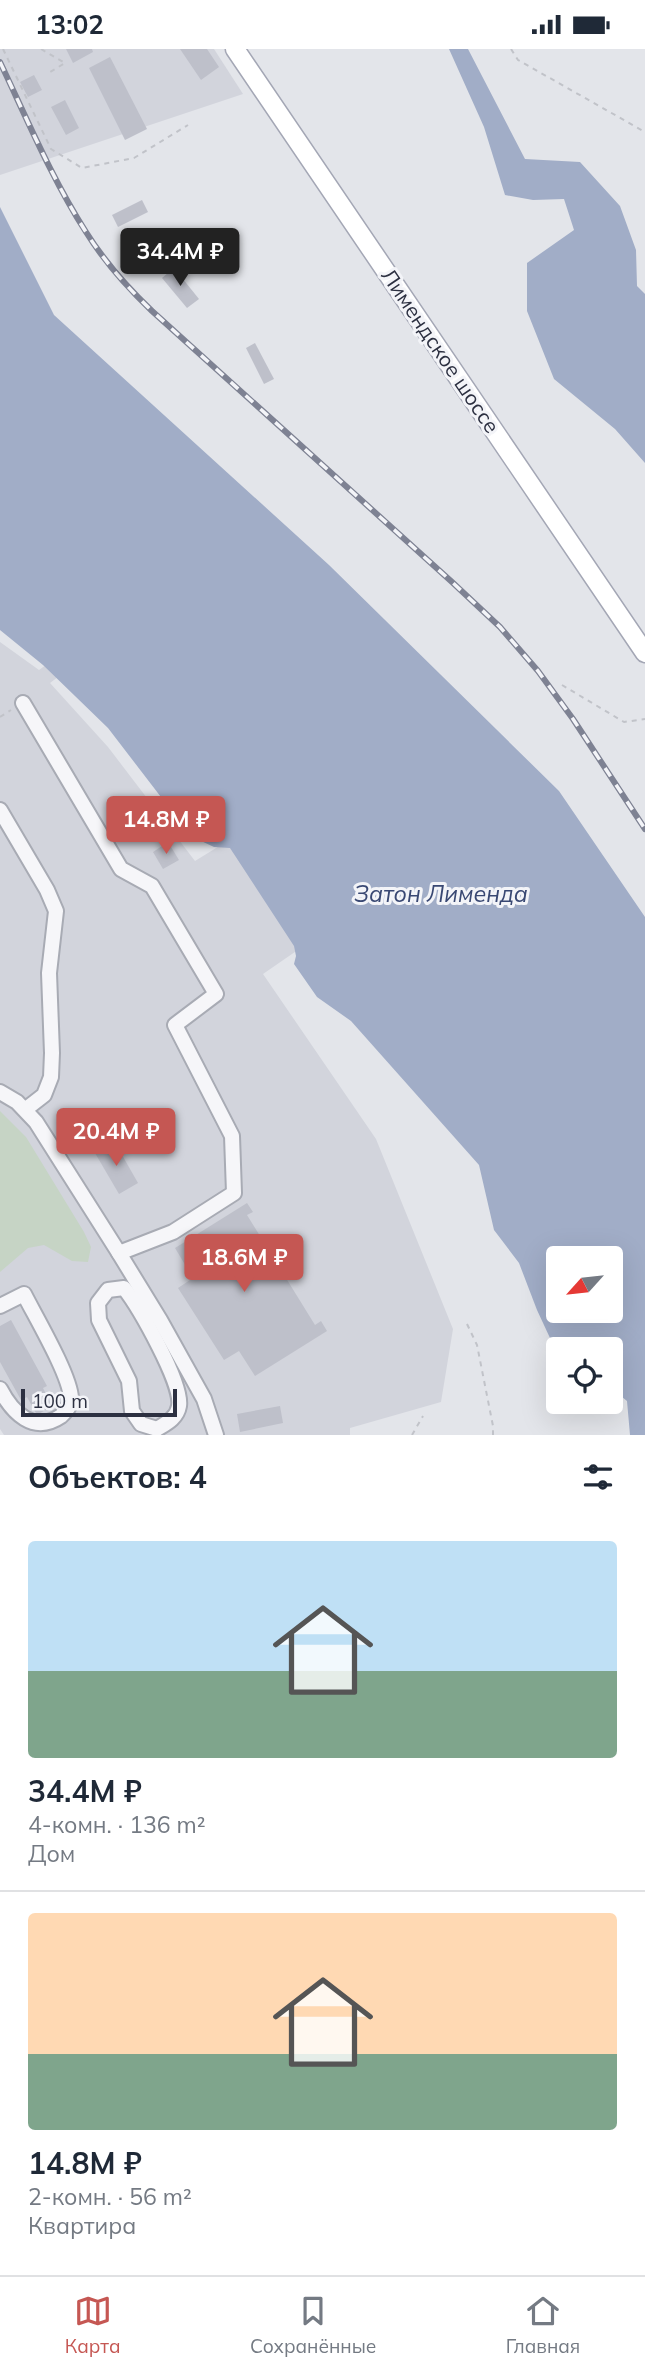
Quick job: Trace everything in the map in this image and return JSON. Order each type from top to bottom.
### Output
[{"type":"main road","name":"Лимендское шоссе","points":[[235,49],[645,653]]},
{"type":"lane","points":[[23,703],[121,869],[152,886],[216,993],[175,1025],[232,1136],[234,1193],[173,1232],[119,1253]]},
{"type":"lane","points":[[0,810],[47,890],[56,911],[48,973],[51,1077],[44,1095],[26,1109]]},
{"type":"lane","points":[[0,1092],[26,1109],[36,1122],[119,1253],[204,1399],[216,1435]]},
{"type":"lane","points":[[124,1289],[134,1301],[178,1390],[179,1407],[172,1420],[157,1429],[141,1424],[132,1412],[129,1381],[99,1320],[98,1303],[108,1290],[124,1289]]},
{"type":"lane","points":[[0,1307],[24,1294],[61,1369],[68,1386],[70,1403],[52,1423],[38,1427],[18,1417],[0,1389]]},
{"type":"path","points":[[3,49],[51,149],[82,168],[134,157],[188,125]]},
{"type":"path","points":[[41,49],[65,63],[47,75]]},
{"type":"path","points":[[511,49],[518,60],[645,132]]},
{"type":"path","points":[[562,685],[624,722],[645,719]]},
{"type":"path","points":[[467,1324],[477,1345],[493,1435]]},
{"type":"path","points":[[412,1435],[424,1416]]},
{"type":"shaded area","points":[[0,49],[214,49],[243,94],[0,175]]},
{"type":"shaded area","points":[[0,642],[39,670],[68,649],[79,661],[50,683],[108,747],[195,861],[234,837],[305,945],[263,974],[376,1139],[453,1329],[441,1402],[350,1428],[350,1435],[4,1435],[0,1429]]},
{"type":"green space","points":[[0,1111],[26,1137],[84,1232],[91,1247],[88,1262],[72,1261],[44,1245],[28,1248],[0,1272]]},
{"type":"water","points":[[449,49],[468,49],[525,159],[580,162],[620,206],[636,250],[637,286],[645,294],[645,463],[615,429],[554,379],[527,311],[527,263],[574,230],[564,199],[533,200],[505,195],[484,127]]},
{"type":"water","name":"Затон Лименда","points":[[0,207],[54,315],[329,565],[559,791],[645,917],[645,1435],[630,1435],[627,1401],[623,1398],[623,1337],[550,1337],[519,1263],[494,1230],[479,1165],[351,1021],[317,997],[294,964],[294,946],[230,848],[214,847],[199,840],[164,801],[108,728],[43,665],[0,630]]},
{"type":"building","points":[[66,49],[92,49],[93,52],[73,63]]},
{"type":"building","points":[[180,49],[207,49],[219,67],[201,80]]},
{"type":"building","points":[[110,57],[147,129],[125,140],[89,68]]},
{"type":"building","points":[[34,75],[42,90],[28,97],[20,82]]},
{"type":"building","points":[[65,100],[79,128],[66,135],[51,107]]},
{"type":"building","points":[[142,200],[148,212],[118,227],[112,215]]},
{"type":"building","points":[[187,239],[192,250],[180,256],[175,245]]},
{"type":"building","points":[[174,268],[199,299],[187,308],[162,278]]},
{"type":"building","points":[[255,343],[274,379],[264,384],[246,348]]},
{"type":"building","points":[[168,842],[179,860],[163,869],[153,852]]},
{"type":"building","points":[[114,1141],[138,1183],[119,1194],[95,1153]]},
{"type":"building","points":[[247,1203],[253,1212],[247,1215],[315,1325],[321,1321],[327,1331],[255,1376],[239,1351],[224,1360],[178,1288],[193,1278],[175,1248]]},
{"type":"building","points":[[11,1320],[47,1386],[43,1388],[52,1406],[37,1415],[27,1397],[21,1400],[0,1362],[0,1326]]},
{"type":"building","points":[[280,1406],[283,1423],[240,1432],[237,1414]]},
{"type":"railway","points":[[0,62],[62,191],[93,243],[116,273],[152,311],[500,627],[538,671],[573,719],[645,829]]}]
